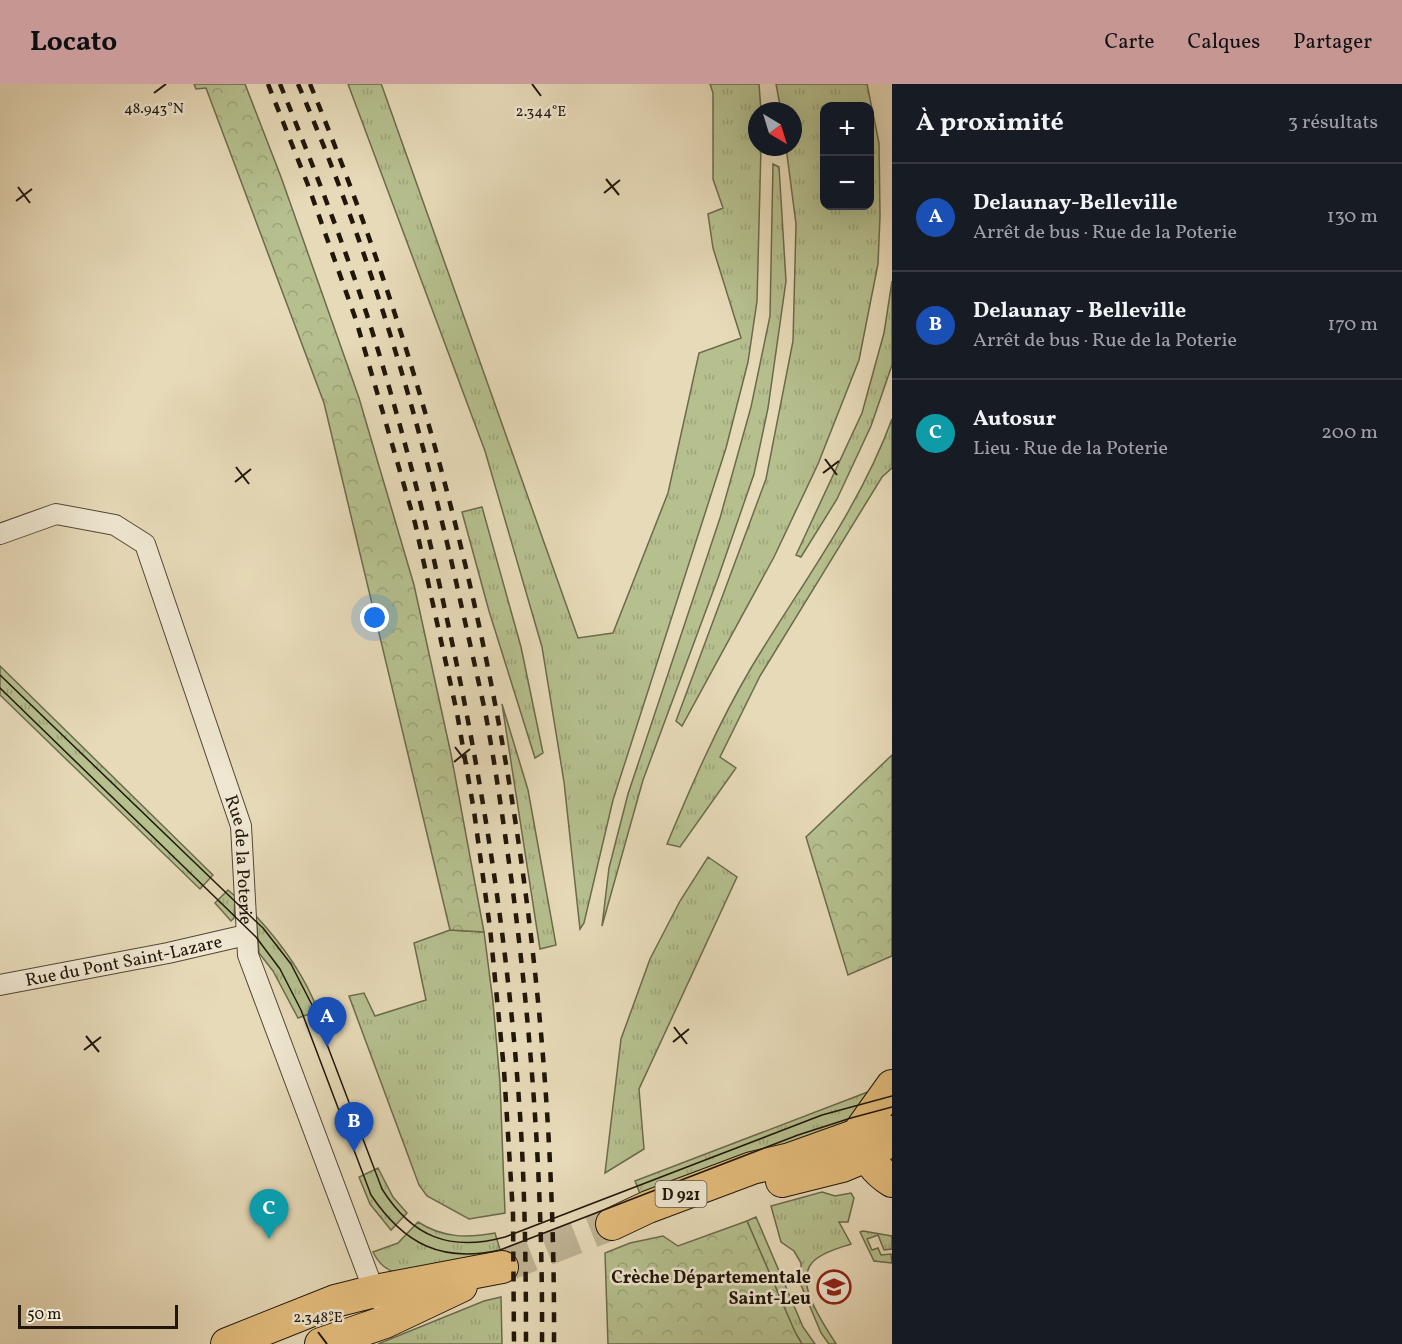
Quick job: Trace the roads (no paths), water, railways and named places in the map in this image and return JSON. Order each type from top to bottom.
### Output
[{"type":"main road","points":[[861,1145],[881,1098],[892,1086]]},
{"type":"main road","points":[[892,1132],[861,1145],[835,1168],[748,1179],[790,1159],[861,1145],[892,1139]]},
{"type":"main road","points":[[861,1145],[878,1170],[892,1181]]},
{"type":"main road","points":[[227,1344],[335,1301],[502,1267],[385,1322],[321,1344]]},
{"type":"street","name":"Rue de la Poterie","points":[[0,534],[56,514],[116,525],[145,544],[241,826],[248,955],[385,1322]]},
{"type":"street","name":"Rue du Pont Saint-Lazare","points":[[0,985],[168,953],[246,935]]},
{"type":"tunnel","points":[[502,1267],[612,1224]]},
{"type":"tram line","points":[[0,675],[263,928],[291,964],[312,1005],[382,1189],[406,1219],[434,1237],[467,1243],[505,1237],[822,1115],[892,1096]]},
{"type":"tram line","points":[[0,688],[256,937],[280,969],[301,1010],[371,1195],[397,1226],[426,1246],[460,1254],[500,1250],[798,1135],[892,1107]]},
{"type":"railway","points":[[268,84],[308,185],[356,320],[415,523],[457,713],[474,811],[490,928],[504,1070],[513,1214],[514,1344]]},
{"type":"railway","points":[[280,84],[367,315],[410,462],[459,674],[483,803],[510,999],[521,1130],[526,1344]]},
{"type":"railway","points":[[298,84],[348,211],[392,340],[446,537],[485,711],[512,884],[531,1056],[541,1229],[542,1344]]},
{"type":"railway","points":[[310,84],[368,235],[418,388],[460,544],[495,702],[521,861],[540,1021],[551,1182],[554,1344]]},
{"type":"place","name":"Delaunay-Belleville","points":[[327,1047]]},
{"type":"place","name":"Delaunay - Belleville","points":[[354,1152]]},
{"type":"place","name":"Autosur","points":[[269,1239]]},
{"type":"place","name":"Crèche Départementale Saint-Leu","points":[[834,1287]]}]
